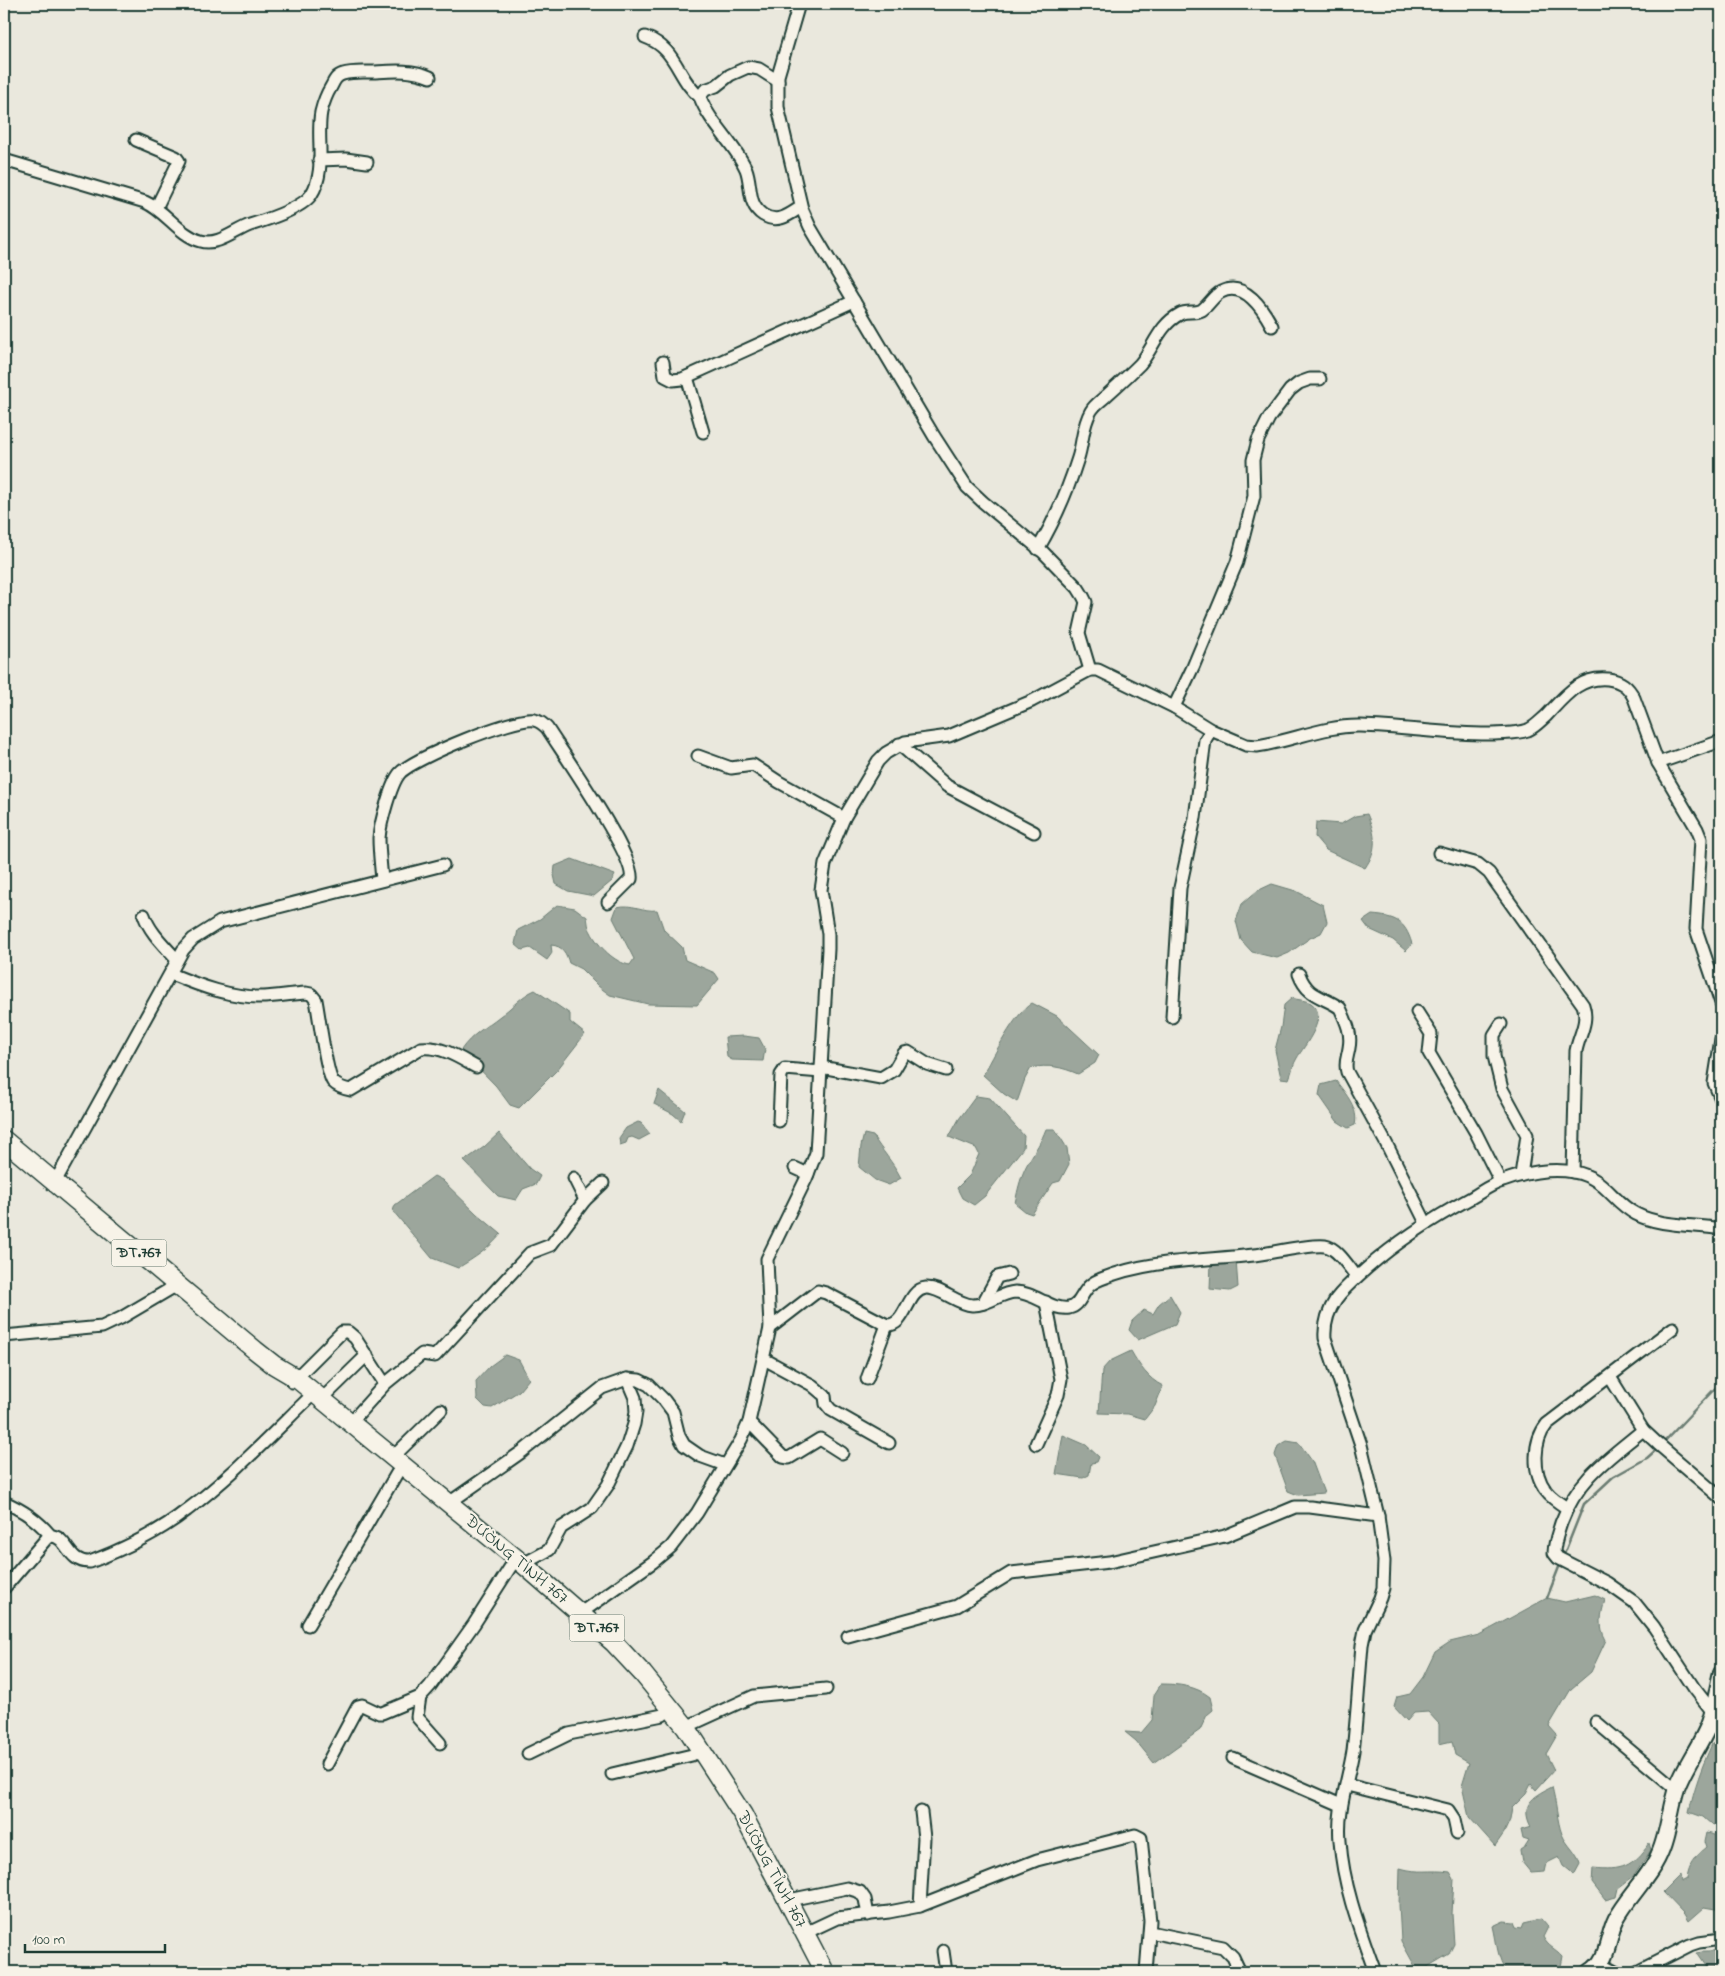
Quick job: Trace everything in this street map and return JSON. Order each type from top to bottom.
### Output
[{"type":"main road","name":"ĐƯỜNG TỈNH 767","points":[[4,1140],[293,1380],[385,1461],[448,1503],[517,1565]]},
{"type":"main road","name":"ĐƯỜNG TỈNH 767","points":[[314,1400],[350,1423],[394,1466],[577,1616],[614,1643],[667,1702],[686,1727],[743,1815],[825,1972]]},
{"type":"main road","name":"ĐƯỜNG TỈNH 767","points":[[577,1616],[634,1679],[692,1755],[742,1833],[813,1972]]},
{"type":"street","points":[[799,4],[788,38],[778,80],[778,107],[801,207],[810,227],[934,436],[967,487],[1038,549],[1078,588],[1086,602],[1079,632],[1090,670]]},
{"type":"street","points":[[645,37],[656,42],[668,52],[700,97],[721,133],[745,168],[753,204],[758,211],[772,219],[780,219],[801,207]]},
{"type":"street","points":[[700,97],[705,90],[716,86],[730,75],[748,67],[754,66],[778,80]]},
{"type":"street","points":[[4,160],[145,202],[156,208],[192,238],[207,242],[217,241],[244,228],[277,216],[306,200],[315,186],[319,160],[321,112],[327,94],[336,78],[342,74],[352,72],[402,71],[418,72],[430,77]]},
{"type":"street","points":[[136,140],[176,157],[179,161],[156,208]]},
{"type":"street","points":[[319,160],[346,159],[367,162]]},
{"type":"street","points":[[1038,549],[1052,525],[1069,485],[1082,445],[1085,424],[1090,413],[1096,404],[1138,365],[1150,350],[1163,328],[1180,314],[1199,312],[1222,291],[1234,289],[1242,291],[1252,298],[1272,326]]},
{"type":"street","points":[[663,362],[664,374],[668,378],[676,380],[686,377],[854,301]]},
{"type":"street","points":[[686,377],[703,432]]},
{"type":"street","points":[[1174,707],[1237,562],[1254,496],[1252,460],[1258,440],[1269,418],[1290,390],[1298,383],[1310,379],[1320,379]]},
{"type":"street","points":[[577,1616],[671,1547],[697,1513],[741,1440],[749,1422],[770,1328],[766,1259],[808,1174],[816,1153],[828,949],[821,879],[825,864],[844,818],[878,761],[899,744],[912,740],[949,736],[1032,701],[1090,670],[1103,671],[1174,707],[1210,730],[1246,745],[1257,746],[1335,727],[1361,726],[1463,735],[1516,733],[1529,730],[1537,725],[1572,688],[1586,681],[1607,679],[1618,682],[1629,688],[1658,763],[1701,839],[1696,929],[1721,1003]]},
{"type":"street","points":[[382,880],[379,838],[394,782],[400,773],[420,760],[506,724],[532,720],[540,722],[546,728],[606,820],[630,869],[631,879],[608,902]]},
{"type":"street","points":[[1172,1018],[1180,888],[1195,818],[1205,740],[1210,730]]},
{"type":"street","points":[[1658,763],[1721,741]]},
{"type":"street","points":[[899,744],[947,786],[1034,832]]},
{"type":"street","points":[[698,756],[731,768],[753,765],[779,782],[844,818]]},
{"type":"street","points":[[1439,853],[1478,864],[1489,873],[1583,1005],[1586,1021],[1578,1038],[1576,1051],[1573,1172]]},
{"type":"street","points":[[55,1182],[183,950],[193,939],[220,922],[443,865]]},
{"type":"street","points":[[144,915],[147,923],[159,940],[178,960]]},
{"type":"street","points":[[171,974],[206,988],[224,992],[262,997],[311,994],[316,1000],[327,1070],[333,1082],[342,1088],[351,1090],[421,1048],[432,1047],[445,1051],[476,1067]]},
{"type":"street","points":[[1300,974],[1303,984],[1308,990],[1322,1000],[1340,1008],[1349,1028],[1350,1047],[1345,1066],[1347,1072],[1386,1142],[1426,1223]]},
{"type":"street","points":[[1417,1012],[1431,1034],[1429,1053],[1476,1133],[1500,1181]]},
{"type":"street","points":[[1501,1024],[1494,1035],[1494,1056],[1502,1089],[1527,1135],[1521,1175]]},
{"type":"street","points":[[1721,1039],[1714,1083],[1721,1099]]},
{"type":"street","points":[[779,1121],[781,1075],[785,1070],[821,1070],[881,1078],[894,1070],[904,1053],[908,1052],[927,1064],[946,1070]]},
{"type":"street","points":[[795,1168],[808,1174]]},
{"type":"street","points":[[1373,1972],[1353,1910],[1341,1860],[1339,1839],[1341,1805],[1347,1785],[1353,1750],[1362,1645],[1365,1630],[1383,1588],[1384,1561],[1378,1516],[1361,1445],[1325,1338],[1325,1321],[1337,1298],[1386,1251],[1426,1223],[1500,1181],[1521,1175],[1554,1171],[1573,1172],[1591,1177],[1600,1182],[1626,1208],[1652,1220],[1721,1228]]},
{"type":"street","points":[[574,1178],[585,1200]]},
{"type":"street","points":[[350,1423],[385,1384],[422,1354],[435,1356],[530,1253],[551,1245],[585,1200],[603,1183]]},
{"type":"street","points":[[770,1328],[818,1291],[826,1293],[887,1326],[893,1326],[913,1297],[925,1288],[933,1289],[963,1303],[974,1305],[997,1296],[1015,1292],[1032,1295],[1060,1308],[1070,1308],[1079,1302],[1086,1288],[1099,1280],[1147,1266],[1319,1246],[1333,1249],[1357,1277]]},
{"type":"street","points":[[983,1303],[997,1277],[1009,1274]]},
{"type":"street","points":[[4,1336],[102,1327],[177,1285]]},
{"type":"street","points":[[1036,1444],[1058,1395],[1061,1379],[1046,1302]]},
{"type":"street","points":[[867,1379],[887,1326]]},
{"type":"street","points":[[1567,1508],[1553,1498],[1542,1484],[1536,1458],[1542,1430],[1547,1424],[1673,1328]]},
{"type":"street","points":[[293,1380],[342,1332],[348,1332],[355,1338],[385,1384]]},
{"type":"street","points":[[4,1502],[33,1517],[42,1524],[51,1536],[58,1538],[76,1559],[84,1563],[128,1547],[186,1511],[236,1470],[366,1355]]},
{"type":"street","points":[[764,1359],[812,1385],[825,1396],[826,1404],[831,1410],[889,1443]]},
{"type":"street","points":[[1610,1377],[1643,1430],[1721,1498]]},
{"type":"street","points":[[448,1503],[523,1451],[602,1388],[627,1379],[640,1380],[649,1385],[664,1400],[673,1412],[679,1436],[684,1445],[700,1456],[725,1465]]},
{"type":"street","points":[[327,1764],[358,1706],[362,1705],[382,1713],[420,1697],[430,1686],[517,1565],[549,1550],[560,1528],[592,1508],[608,1484],[627,1446],[636,1418],[635,1398],[627,1379]]},
{"type":"street","points":[[308,1625],[394,1466],[441,1410]]},
{"type":"street","points":[[749,1422],[784,1457],[789,1458],[820,1439],[842,1453]]},
{"type":"street","points":[[1643,1430],[1590,1475],[1577,1490],[1567,1508],[1554,1553],[1563,1560],[1607,1582],[1634,1602],[1654,1627],[1694,1688],[1712,1711]]},
{"type":"street","points":[[848,1636],[957,1606],[1010,1573],[1109,1562],[1225,1536],[1295,1507],[1310,1507],[1378,1516]]},
{"type":"street","points":[[4,1588],[47,1538],[51,1536]]},
{"type":"street","points":[[1618,1972],[1596,1968],[1614,1922],[1645,1879],[1662,1847],[1676,1789],[1715,1728],[1712,1711],[1721,1674]]},
{"type":"street","points":[[686,1727],[754,1696],[826,1689]]},
{"type":"street","points":[[420,1697],[417,1717],[440,1743]]},
{"type":"street","points":[[528,1754],[569,1734],[663,1715]]},
{"type":"street","points":[[1596,1722],[1676,1789]]},
{"type":"street","points":[[612,1774],[692,1755]]},
{"type":"street","points":[[1233,1758],[1341,1805]]},
{"type":"street","points":[[1347,1785],[1448,1810],[1454,1819],[1457,1833]]},
{"type":"street","points":[[920,1906],[924,1838],[921,1812]]},
{"type":"street","points":[[805,1933],[837,1918],[920,1906],[1037,1860],[1135,1835],[1141,1838],[1150,1932],[1146,1972]]},
{"type":"street","points":[[789,1900],[847,1888],[860,1892],[865,1899],[868,1915]]},
{"type":"street","points":[[1150,1932],[1223,1947],[1233,1957],[1240,1972]]},
{"type":"street","points":[[1637,1972],[1690,1945],[1721,1939]]},
{"type":"street","points":[[943,1952],[946,1972]]},
{"type":"shaded area","points":[[1367,814],[1374,835],[1374,848],[1365,868],[1326,850],[1315,837],[1316,822],[1341,824],[1355,816]]},
{"type":"shaded area","points":[[572,859],[615,875],[612,881],[594,896],[568,891],[556,884],[555,866]]},
{"type":"shaded area","points":[[1272,884],[1296,891],[1323,905],[1327,922],[1321,933],[1310,938],[1289,953],[1277,958],[1252,952],[1241,940],[1236,921],[1242,904],[1257,891]]},
{"type":"shaded area","points":[[557,905],[575,908],[587,917],[590,930],[602,948],[619,961],[630,965],[634,959],[613,918],[617,907],[628,906],[657,910],[664,930],[682,947],[685,960],[715,973],[719,979],[697,1005],[648,1004],[610,995],[581,969],[569,963],[561,948],[551,945],[552,953],[547,960],[530,948],[522,950],[515,944],[518,930],[540,919]]},
{"type":"shaded area","points":[[1372,915],[1393,919],[1402,925],[1412,944],[1406,951],[1393,940],[1369,929],[1363,921]]},
{"type":"shaded area","points":[[535,990],[570,1014],[570,1022],[585,1034],[557,1070],[519,1108],[510,1105],[496,1086],[461,1050],[469,1040],[505,1013],[525,995]]},
{"type":"shaded area","points":[[1292,998],[1311,1003],[1318,1015],[1314,1031],[1296,1060],[1289,1079],[1281,1078],[1275,1050],[1284,1005]]},
{"type":"shaded area","points":[[1032,1003],[1057,1016],[1099,1055],[1095,1063],[1078,1074],[1055,1067],[1031,1068],[1017,1102],[1004,1094],[983,1075],[1011,1026],[1025,1008]]},
{"type":"shaded area","points":[[744,1036],[759,1038],[765,1049],[763,1061],[732,1060],[727,1057],[725,1037]]},
{"type":"shaded area","points":[[1336,1081],[1351,1102],[1355,1113],[1355,1125],[1348,1128],[1337,1121],[1319,1095],[1321,1085]]},
{"type":"shaded area","points":[[659,1090],[685,1111],[681,1121],[673,1114],[654,1104]]},
{"type":"shaded area","points":[[976,1096],[990,1098],[1024,1136],[1023,1148],[985,1196],[974,1205],[962,1198],[957,1188],[970,1175],[979,1154],[976,1148],[949,1137],[959,1119]]},
{"type":"shaded area","points":[[638,1122],[650,1134],[639,1140],[632,1137],[628,1138],[626,1143],[620,1145],[619,1138],[626,1128]]},
{"type":"shaded area","points":[[1046,1129],[1055,1129],[1067,1148],[1069,1164],[1060,1181],[1053,1183],[1032,1214],[1026,1212],[1015,1203],[1026,1166]]},
{"type":"shaded area","points":[[499,1133],[530,1169],[540,1176],[536,1184],[523,1189],[516,1200],[498,1196],[464,1161],[484,1147]]},
{"type":"shaded area","points":[[864,1134],[873,1136],[901,1178],[889,1185],[875,1180],[859,1167]]},
{"type":"shaded area","points":[[434,1176],[442,1180],[501,1234],[486,1249],[458,1268],[432,1258],[393,1211],[395,1205]]},
{"type":"shaded area","points":[[1236,1260],[1238,1287],[1230,1291],[1210,1289],[1211,1263]]},
{"type":"shaded area","points":[[1170,1295],[1180,1312],[1175,1324],[1138,1340],[1129,1330],[1132,1321],[1144,1310],[1153,1314],[1159,1304]]},
{"type":"shaded area","points":[[1131,1351],[1148,1376],[1163,1386],[1155,1406],[1145,1419],[1128,1414],[1099,1413],[1102,1370],[1110,1361]]},
{"type":"shaded area","points":[[505,1355],[519,1360],[529,1379],[519,1391],[492,1408],[485,1407],[477,1399],[476,1381],[490,1366]]},
{"type":"shaded area","points":[[1063,1435],[1086,1445],[1099,1457],[1097,1462],[1091,1463],[1089,1475],[1083,1478],[1056,1474]]},
{"type":"shaded area","points":[[1287,1441],[1299,1443],[1312,1461],[1324,1493],[1298,1495],[1288,1491],[1275,1455],[1278,1446]]},
{"type":"shaded area","points":[[1595,1595],[1605,1600],[1601,1615],[1601,1625],[1606,1640],[1591,1672],[1571,1689],[1549,1726],[1557,1735],[1546,1754],[1554,1770],[1536,1790],[1531,1784],[1526,1794],[1512,1808],[1510,1820],[1495,1846],[1469,1817],[1462,1786],[1469,1763],[1455,1755],[1452,1741],[1439,1744],[1439,1724],[1428,1712],[1414,1713],[1407,1721],[1394,1707],[1397,1697],[1410,1694],[1423,1677],[1435,1652],[1450,1642],[1479,1635],[1547,1598],[1565,1602]]},
{"type":"shaded area","points":[[1161,1684],[1181,1685],[1205,1693],[1210,1697],[1213,1710],[1207,1715],[1200,1730],[1154,1763],[1136,1741],[1125,1732],[1141,1733],[1152,1720],[1154,1695]]},
{"type":"shaded area","points":[[1721,1742],[1721,1833],[1703,1817],[1689,1812],[1693,1794],[1712,1744]]},
{"type":"shaded area","points":[[1552,1787],[1562,1834],[1577,1856],[1580,1864],[1574,1875],[1563,1866],[1559,1857],[1547,1863],[1545,1872],[1531,1873],[1522,1862],[1520,1850],[1529,1841],[1523,1839],[1521,1830],[1531,1827],[1527,1813],[1530,1802],[1539,1794]]},
{"type":"shaded area","points":[[1706,1833],[1718,1836],[1721,1840],[1721,1910],[1704,1907],[1688,1921],[1684,1914],[1663,1892],[1680,1875],[1681,1882],[1687,1879],[1693,1862],[1706,1848],[1704,1842]]},
{"type":"shaded area","points":[[1649,1843],[1651,1850],[1634,1876],[1618,1888],[1616,1897],[1605,1900],[1592,1883],[1593,1868],[1612,1869],[1626,1866]]},
{"type":"shaded area","points":[[1400,1868],[1413,1871],[1450,1872],[1454,1879],[1452,1914],[1454,1944],[1449,1954],[1424,1969],[1416,1968],[1401,1941],[1399,1905]]},
{"type":"shaded area","points":[[1541,1919],[1548,1927],[1543,1937],[1562,1956],[1559,1972],[1507,1972],[1499,1956],[1493,1926],[1504,1921],[1514,1922],[1516,1927],[1522,1928],[1524,1923]]},
{"type":"shaded area","points":[[1719,1951],[1721,1972],[1709,1972],[1696,1953]]},
{"type":"waterway","points":[[1663,1443],[1721,1382]]},
{"type":"waterway","points":[[1563,1557],[1584,1504],[1613,1477],[1647,1458],[1657,1449]]},
{"type":"waterway","points":[[1547,1598],[1561,1562]]}]
